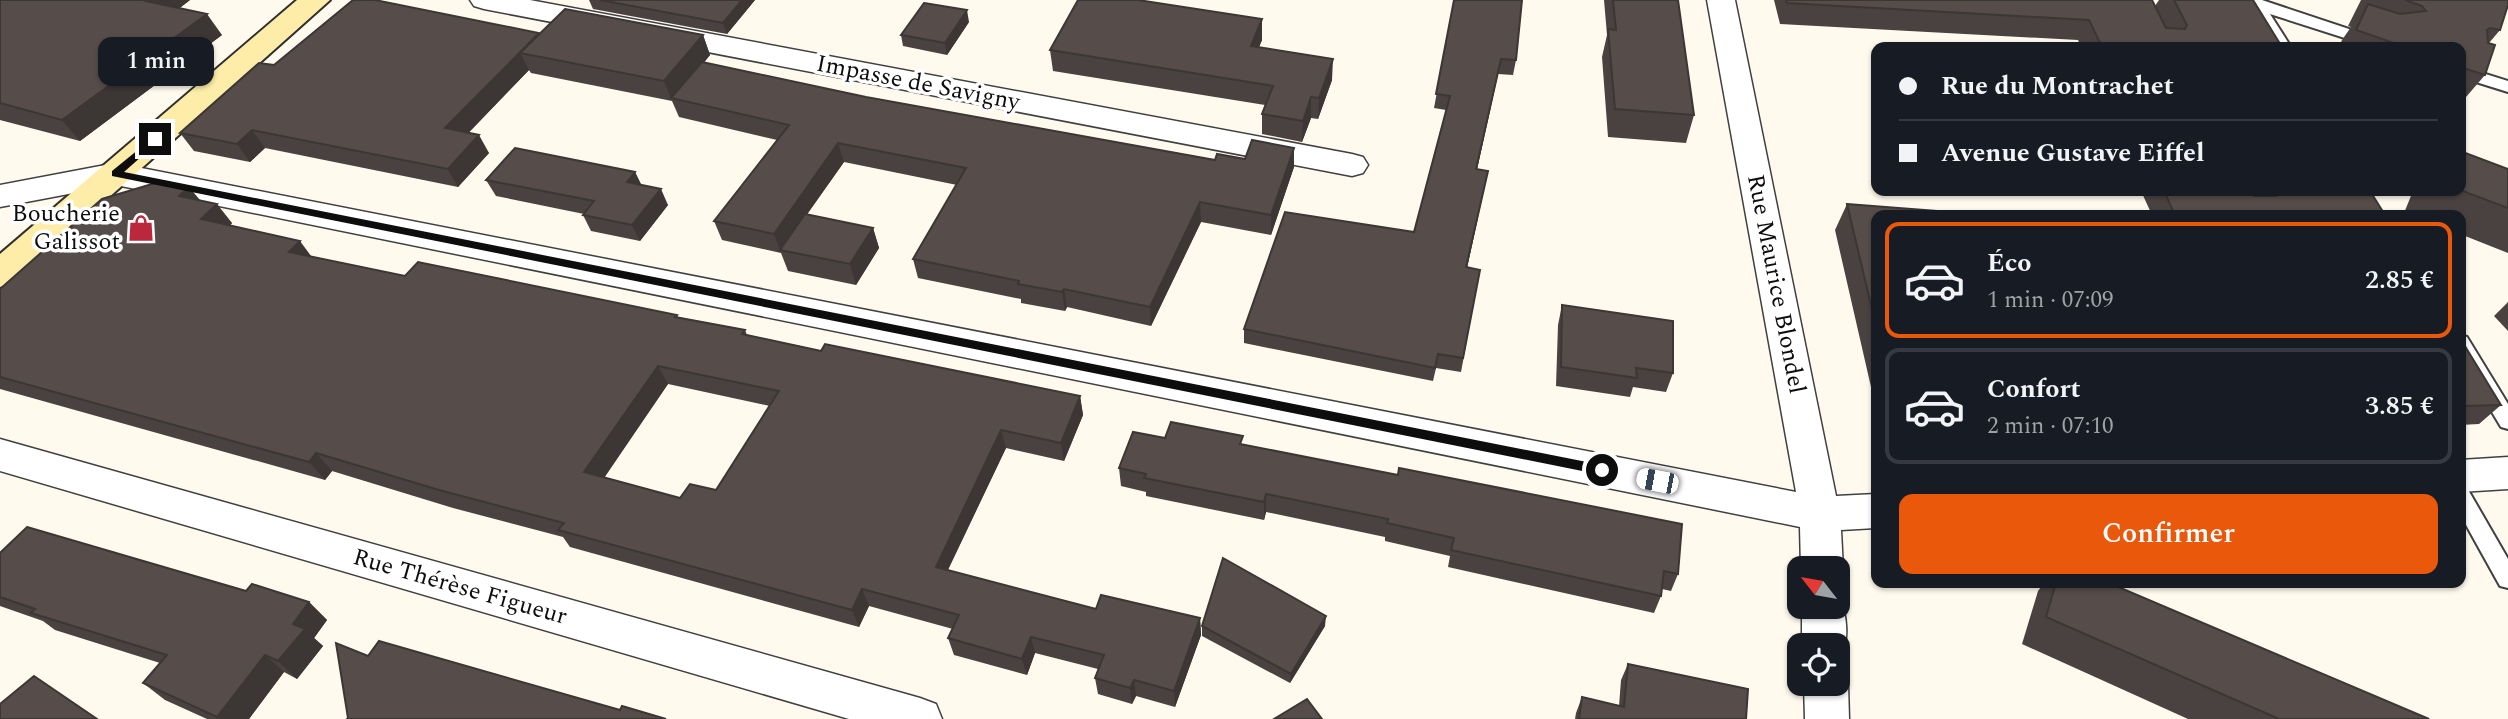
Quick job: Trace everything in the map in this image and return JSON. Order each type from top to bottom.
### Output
[{"type":"main road","points":[[0,274],[315,0]]},
{"type":"street","name":"Impasse de Savigny","points":[[484,0],[1352,165]]},
{"type":"street","name":"Rue Maurice Blondel","points":[[1721,0],[1820,514],[1822,556]]},
{"type":"street","points":[[0,197],[116,174],[1820,514],[1871,511]]},
{"type":"street","name":"Rue Thérèse Figueur","points":[[0,455],[920,719]]},
{"type":"street","points":[[2466,476],[2508,473]]},
{"type":"street","points":[[1826,696],[1827,719]]},
{"type":"lane","points":[[2255,2],[2280,42]]},
{"type":"lane","points":[[2255,2],[2374,42]]},
{"type":"lane","points":[[2466,73],[2508,87]]},
{"type":"lane","points":[[2466,352],[2508,421]]},
{"type":"lane","points":[[2466,505],[2508,579]]},
{"type":"building","points":[[0,0],[148,0],[146,1],[207,14],[62,120],[0,103]]},
{"type":"building","points":[[353,0],[375,0],[539,33],[445,128],[479,135],[448,169],[252,130],[237,144],[180,133],[259,63],[274,65]]},
{"type":"building","points":[[600,0],[742,0],[723,23]]},
{"type":"building","points":[[1078,0],[1138,0],[1262,19],[1251,46],[1333,59],[1319,98],[1311,97],[1303,121],[1262,114],[1273,86],[1050,50]]},
{"type":"building","points":[[1454,0],[1522,0],[1516,60],[1501,59],[1476,169],[1488,171],[1466,267],[1480,270],[1463,358],[1438,354],[1435,368],[1244,329],[1285,212],[1414,232],[1450,96],[1436,94]]},
{"type":"building","points":[[1613,0],[1678,0],[1694,115],[1615,109],[1608,29],[1616,30]]},
{"type":"building","points":[[1786,0],[2152,0],[2166,28],[2185,29],[2187,25],[2174,0],[2253,0],[2279,42],[2100,42],[2089,20],[1787,3]]},
{"type":"building","points":[[2405,0],[2508,0],[2500,30],[2487,30],[2488,43],[2495,45],[2485,75],[2466,69],[2466,42],[2391,42],[2356,30],[2368,4],[2400,14],[2426,11],[2422,6]]},
{"type":"building","points":[[924,3],[967,10],[945,43],[901,35]]},
{"type":"building","points":[[565,9],[703,35],[664,81],[520,53]]},
{"type":"building","points":[[702,62],[866,97],[1215,160],[1217,154],[1245,159],[1252,140],[1294,148],[1271,215],[1200,202],[1150,307],[1064,289],[1062,292],[1018,284],[1019,281],[913,259],[966,168],[838,143],[774,234],[714,221],[789,125],[671,98]]},
{"type":"building","points":[[515,148],[635,172],[627,182],[661,189],[632,225],[583,215],[594,201],[486,180]]},
{"type":"building","points":[[2466,153],[2508,169],[2508,208],[2466,192]]},
{"type":"building","points":[[162,181],[189,187],[179,196],[217,204],[201,219],[300,241],[289,252],[405,276],[418,262],[745,330],[742,334],[821,351],[825,344],[1080,396],[1061,443],[1001,430],[936,567],[1096,609],[1101,595],[1200,618],[1174,691],[1134,680],[1130,688],[1095,678],[1104,655],[1031,637],[1022,659],[948,638],[959,615],[862,589],[852,610],[558,530],[564,523],[439,490],[316,453],[309,462],[0,377],[0,289],[102,199]],"holes":[[[658,366],[779,391],[716,490],[690,484],[680,498],[584,472]]]},
{"type":"building","points":[[2166,196],[2373,196],[2382,210],[2173,210]]},
{"type":"building","points":[[1847,204],[1924,210],[1871,210],[1871,305]]},
{"type":"building","points":[[805,214],[873,228],[850,264],[780,250]]},
{"type":"building","points":[[1562,305],[1673,321],[1673,373],[1636,368],[1637,378],[1561,367]]},
{"type":"building","points":[[2466,348],[2501,405],[2466,406]]},
{"type":"building","points":[[1171,422],[1243,436],[1240,444],[1398,475],[1399,468],[1682,524],[1678,574],[1664,571],[1661,596],[1451,550],[1454,538],[1387,523],[1388,519],[1266,494],[1264,502],[1144,478],[1146,474],[1119,468],[1133,432],[1165,438]]},
{"type":"building","points":[[27,527],[246,591],[252,584],[309,602],[293,624],[305,629],[278,661],[265,655],[217,717],[143,683],[167,655],[31,613],[35,609],[0,597],[0,553]]},
{"type":"building","points":[[1223,558],[1326,616],[1291,674],[1202,626]]},
{"type":"building","points":[[2055,588],[2121,588],[2429,719],[2279,719],[2046,617]]},
{"type":"building","points":[[379,641],[620,710],[622,706],[666,719],[347,719],[336,643],[368,656]]},
{"type":"building","points":[[1628,664],[1748,689],[1746,719],[1579,719],[1582,697],[1624,707]]},
{"type":"building","points":[[34,676],[97,719],[0,719],[0,704]]},
{"type":"building","points":[[1307,699],[1322,719],[1274,719]]},
{"type":"place","name":"Boucherie Galissot","points":[[141,228]]},
{"type":"route","points":[[155,139],[116,174],[1602,470]]}]
